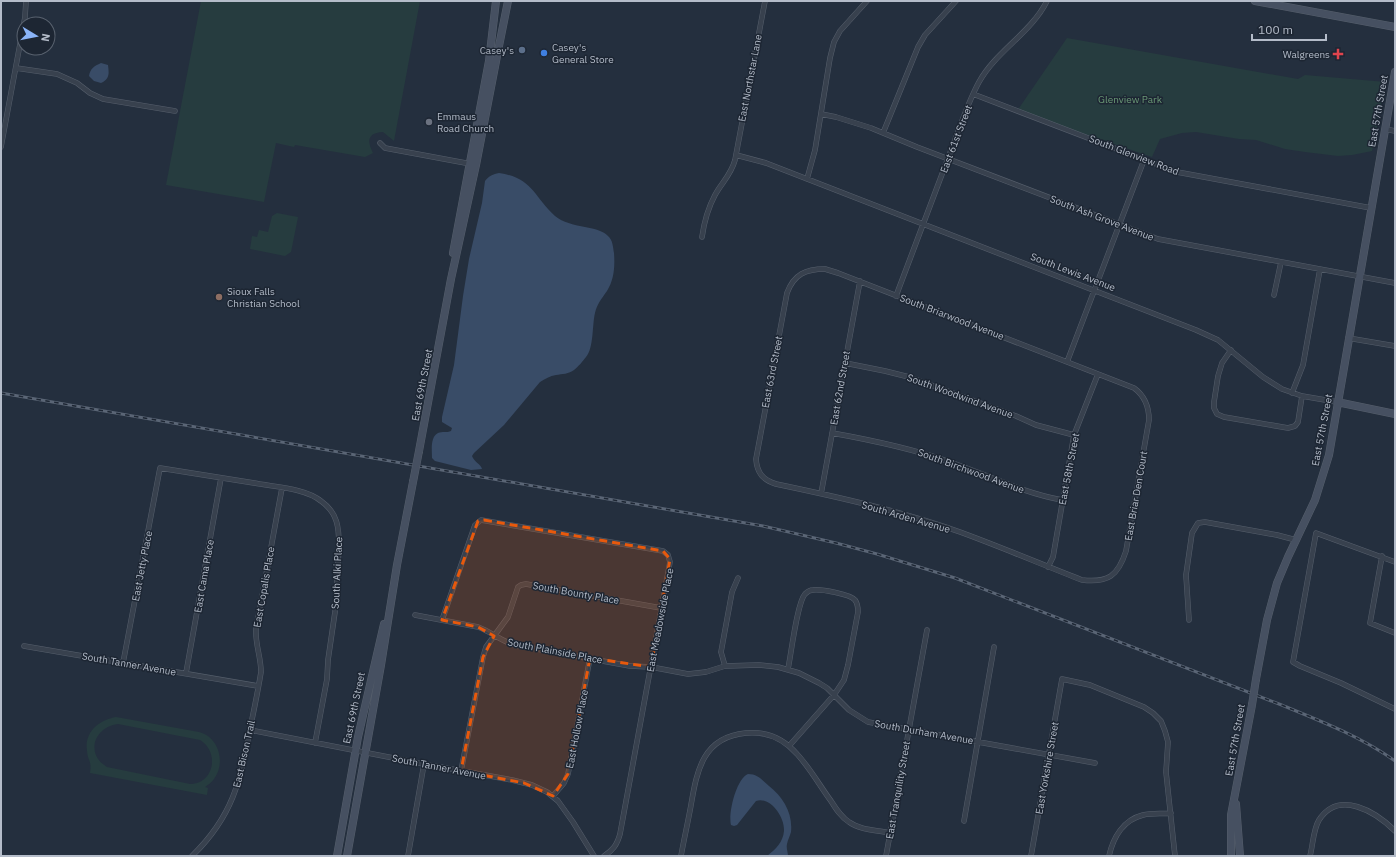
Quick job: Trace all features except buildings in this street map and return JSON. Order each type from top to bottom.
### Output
[{"type":"main road","name":"East 69th Street","points":[[473,164],[496,1]]},
{"type":"main road","name":"East 69th Street","points":[[347,856],[382,665],[397,565],[451,279],[454,246],[508,1]]},
{"type":"main road","points":[[1255,1],[1395,26]]},
{"type":"main road","name":"East 57th Street","points":[[1231,856],[1231,815],[1256,679],[1273,598],[1282,571],[1315,500],[1326,464],[1395,72]]},
{"type":"main road","name":"South Lewis Avenue","points":[[1337,402],[1395,414]]},
{"type":"main road","name":"East 69th Street","points":[[337,856],[374,662],[397,565]]},
{"type":"main road","name":"East 57th Street","points":[[1238,783],[1237,820],[1240,856]]},
{"type":"street","points":[[1,147],[25,17],[26,1]]},
{"type":"street","name":"East Northstar Lane","points":[[702,237],[704,224],[712,200],[730,173],[736,155],[765,1]]},
{"type":"street","points":[[807,179],[815,150],[834,42],[840,31],[867,1]]},
{"type":"street","points":[[883,133],[918,47],[925,35],[956,1]]},
{"type":"street","name":"East 61st Street","points":[[896,296],[973,94],[979,82],[990,65],[1026,30],[1040,14],[1047,1]]},
{"type":"street","points":[[16,68],[57,74],[77,83],[90,93],[103,98],[175,111]]},
{"type":"street","name":"South Glenview Road","points":[[973,94],[1187,175],[1371,208]]},
{"type":"street","name":"South Ash Grove Avenue","points":[[821,114],[836,117],[883,133],[1164,241],[1359,275],[1395,283]]},
{"type":"street","points":[[1385,129],[1395,131]]},
{"type":"street","points":[[380,144],[385,148],[473,164]]},
{"type":"street","name":"South Lewis Avenue","points":[[736,155],[763,162],[1196,330],[1218,340],[1263,377],[1292,393],[1337,402]]},
{"type":"street","points":[[1067,362],[1144,160]]},
{"type":"street","points":[[1274,295],[1281,262]]},
{"type":"street","name":"South Briarwood Avenue","points":[[804,272],[825,269],[860,281],[1098,374]]},
{"type":"street","points":[[1292,393],[1302,365],[1320,269]]},
{"type":"street","name":"East 63rd Street","points":[[762,477],[756,466],[756,459],[787,293],[792,281],[804,272]]},
{"type":"street","name":"East 62nd Street","points":[[821,494],[860,281]]},
{"type":"street","points":[[1348,338],[1395,346]]},
{"type":"street","points":[[1231,350],[1222,363],[1218,376],[1214,402],[1214,408],[1217,414],[1224,417],[1288,428],[1295,426],[1298,422],[1302,396]]},
{"type":"street","name":"South Woodwind Avenue","points":[[845,363],[885,370],[909,377],[1016,416],[1036,425],[1074,435]]},
{"type":"street","name":"East 58th Street","points":[[1048,567],[1053,557],[1074,435],[1098,374]]},
{"type":"street","name":"East Briar Den Court","points":[[1048,567],[1082,580],[1102,581],[1116,572],[1122,563],[1126,551],[1149,420],[1149,409],[1146,400],[1140,392],[1134,388],[1098,374]]},
{"type":"street","name":"South Birchwood Avenue","points":[[832,433],[904,448],[948,461],[1030,493],[1062,500]]},
{"type":"street","name":"South Alki Place","points":[[160,468],[282,488],[308,494],[320,500],[332,512],[338,525],[339,547],[333,632],[328,660],[327,679],[315,743]]},
{"type":"street","name":"East Jetty Place","points":[[123,663],[160,468]]},
{"type":"street","name":"South Arden Avenue","points":[[762,477],[769,482],[776,484],[906,516],[960,532],[1048,567]]},
{"type":"street","name":"East Cama Place","points":[[186,673],[221,478]]},
{"type":"street","name":"East Copalis Place","points":[[258,686],[261,664],[256,629],[282,488]]},
{"type":"street","name":"East Meadowside Place","points":[[442,620],[475,525],[481,520],[663,551],[668,555],[670,562],[620,834],[613,850],[604,856]]},
{"type":"street","points":[[1189,620],[1186,575],[1192,533],[1198,523],[1205,522],[1296,540]]},
{"type":"street","points":[[1395,562],[1316,533],[1293,662],[1395,709]]},
{"type":"street","points":[[1382,556],[1370,623],[1395,632]]},
{"type":"street","points":[[726,666],[721,652],[732,592],[738,578]]},
{"type":"street","name":"South Bounty Place","points":[[461,771],[486,647],[508,617],[516,591],[521,585],[526,584],[661,608]]},
{"type":"street","points":[[788,670],[800,605],[805,594],[809,590],[850,597],[857,603],[858,612],[844,680],[834,695],[789,746]]},
{"type":"street","name":"South Plainside Place","points":[[415,615],[478,627],[506,643],[630,666],[651,667]]},
{"type":"street","name":"East Tranquility Street","points":[[886,856],[927,630]]},
{"type":"street","name":"South Tanner Avenue","points":[[24,646],[258,686]]},
{"type":"street","points":[[964,821],[994,647]]},
{"type":"street","name":"East Hollow Place","points":[[552,796],[564,783],[568,774],[590,658]]},
{"type":"street","name":"South Durham Avenue","points":[[651,667],[688,674],[706,672],[726,666],[760,665],[788,670],[811,678],[827,688],[849,710],[868,722],[1095,763]]},
{"type":"street","name":"East Yorkshire Street","points":[[1031,856],[1062,679],[1090,685],[1144,707],[1161,721],[1166,730],[1168,742],[1166,772],[1171,813]]},
{"type":"street","name":"East Bison Trail","points":[[192,856],[211,836],[233,800],[245,760],[258,686]]},
{"type":"street","name":"South Tanner Avenue","points":[[250,730],[524,783],[539,788],[552,796],[564,808],[594,856]]},
{"type":"street","points":[[681,856],[697,774],[701,763],[713,747],[735,734],[754,732],[772,736],[789,746],[799,756],[844,819],[858,827],[890,833]]},
{"type":"street","points":[[408,856],[424,764]]},
{"type":"street","points":[[1310,856],[1315,831],[1319,821],[1330,810],[1341,804],[1354,805],[1364,808],[1395,831]]},
{"type":"street","points":[[1109,856],[1114,839],[1121,828],[1131,820],[1142,816],[1171,813],[1175,856]]},
{"type":"highlighted area","points":[[484,520],[663,551],[670,559],[651,667],[590,658],[568,774],[553,796],[524,783],[461,771],[483,657],[494,636],[478,627],[442,620],[478,521]]},
{"type":"green space","points":[[201,1],[420,1],[394,141],[383,132],[374,134],[371,136],[369,141],[373,153],[365,157],[276,143],[264,202],[166,185]]},
{"type":"green space","name":"Glenview Park","points":[[1067,38],[1298,79],[1305,75],[1386,82],[1372,151],[1338,156],[1285,149],[1256,140],[1239,139],[1196,132],[1182,133],[1160,139],[1152,157],[1017,111]]},
{"type":"green space","points":[[277,213],[298,217],[291,252],[285,256],[250,249],[252,236],[257,237],[259,230],[268,232],[272,216]]},
{"type":"green space","points":[[116,717],[199,732],[206,735],[216,745],[220,758],[218,773],[205,787],[208,788],[207,795],[90,773],[90,763],[87,751],[88,738],[94,728]],"holes":[[[118,724],[200,740],[206,745],[210,752],[212,766],[204,779],[198,783],[190,784],[107,767],[100,762],[94,748],[98,735],[110,726]]]},
{"type":"water","points":[[101,63],[108,65],[109,73],[106,80],[101,83],[94,81],[89,76],[90,71],[96,65]]},
{"type":"water","points":[[499,173],[510,175],[526,184],[532,189],[548,209],[561,220],[598,230],[608,236],[613,246],[614,268],[613,278],[596,310],[589,353],[579,366],[572,371],[565,374],[552,376],[540,382],[504,425],[474,453],[472,456],[473,458],[482,469],[471,470],[435,461],[432,458],[432,444],[435,435],[440,432],[451,431],[452,428],[442,422],[442,417],[454,365],[469,259],[482,203],[485,181],[491,176]]},
{"type":"water","points":[[748,774],[757,776],[774,790],[783,800],[789,812],[791,832],[787,846],[788,856],[767,856],[782,839],[784,825],[776,809],[766,802],[761,800],[756,801],[737,825],[731,825],[730,820],[734,797],[740,783]]},
{"type":"railway","points":[[1,393],[763,526],[836,543],[955,578],[1279,704],[1324,722],[1353,736],[1395,761]]},
{"type":"place","name":"Casey's","points":[[522,50]]},
{"type":"place","name":"Casey's General Store","points":[[544,53]]},
{"type":"place","name":"Walgreens","points":[[1338,54]]},
{"type":"place","name":"Emmaus Road Church","points":[[429,122]]},
{"type":"place","name":"Sioux Falls Christian School","points":[[219,297]]}]
